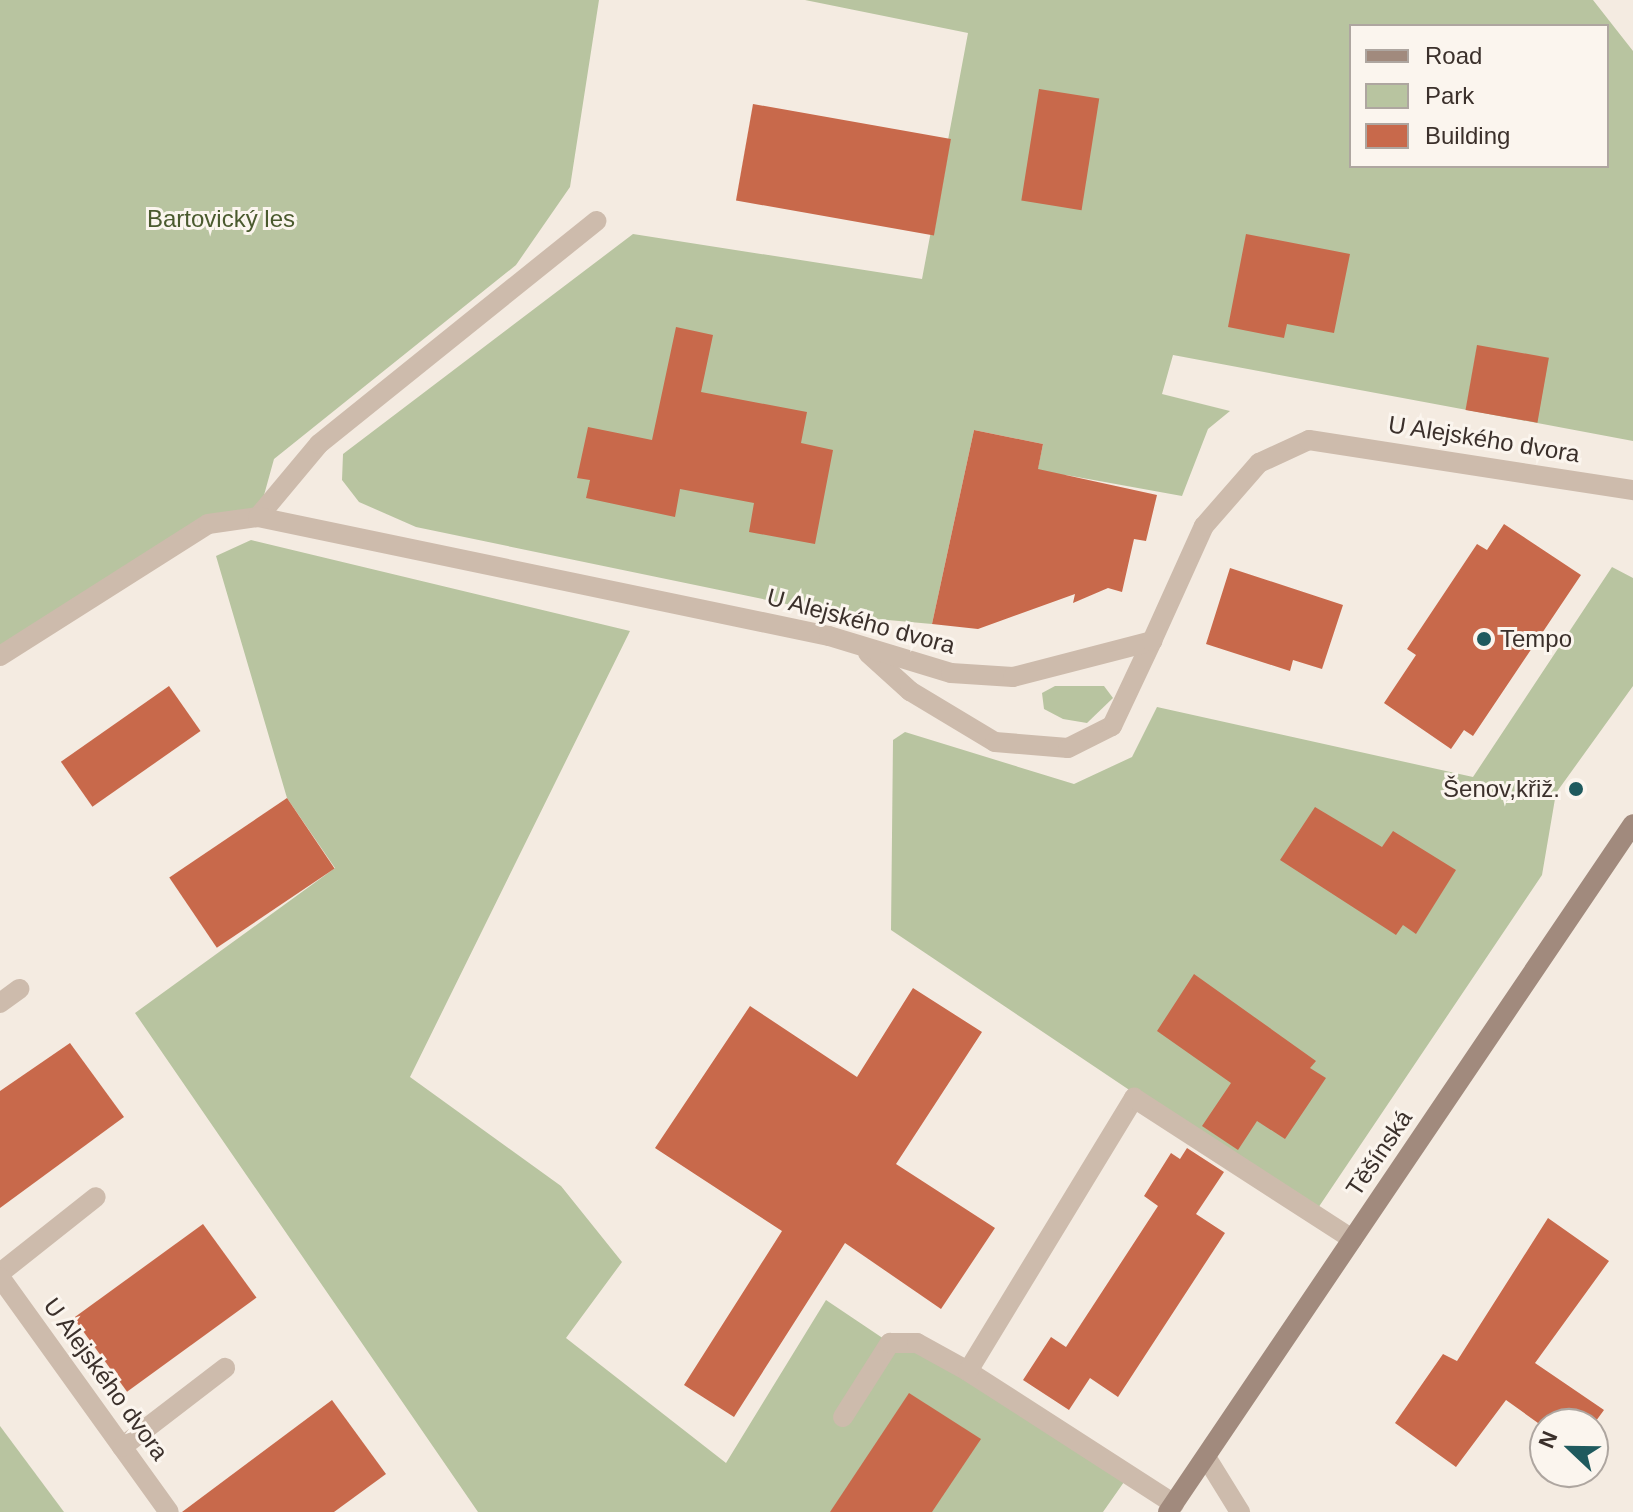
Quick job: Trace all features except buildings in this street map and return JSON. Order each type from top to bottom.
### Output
[{"type":"main road","name":"Těšínská","points":[[1171,1508],[1633,824]]},
{"type":"street","points":[[258,517],[319,444],[596,221]]},
{"type":"street","name":"U Alejského dvora","points":[[0,656],[208,524],[258,517],[829,636],[868,653],[951,673],[1013,677],[1152,641],[1204,526],[1259,463],[1309,440],[1633,490]]},
{"type":"street","points":[[868,653],[910,691],[995,742],[1068,748],[1112,726],[1152,641]]},
{"type":"street","points":[[0,1003],[19,989]]},
{"type":"street","points":[[968,1371],[1134,1098],[1352,1239]]},
{"type":"street","points":[[0,1275],[96,1197]]},
{"type":"street","name":"U Alejského dvora","points":[[0,1275],[169,1512]]},
{"type":"street","points":[[843,1417],[890,1343],[917,1343],[968,1371],[1171,1508]]},
{"type":"street","points":[[122,1447],[225,1368]]},
{"type":"street","points":[[1206,1457],[1240,1512]]},
{"type":"green space","name":"Bartovický les","points":[[0,0],[599,0],[570,187],[516,265],[274,459],[258,517],[208,524],[0,656]]},
{"type":"green space","points":[[805,0],[1593,0],[1633,51],[1633,441],[1173,355],[1162,394],[1230,411],[1208,429],[1182,496],[1066,475],[1034,487],[1043,444],[974,430],[932,624],[844,616],[416,527],[359,502],[342,480],[343,454],[633,234],[922,279],[968,33]]},
{"type":"green space","points":[[251,540],[630,631],[410,1077],[561,1186],[622,1262],[566,1338],[726,1463],[826,1300],[890,1343],[917,1343],[1131,1472],[1103,1512],[478,1512],[135,1013],[335,868],[287,798],[216,556]]},
{"type":"green space","points":[[1612,567],[1633,578],[1633,686],[1556,793],[1542,875],[1314,1214],[891,930],[893,740],[905,732],[1074,784],[1132,757],[1157,707],[1473,777]]},
{"type":"green space","points":[[1055,686],[1104,686],[1113,698],[1087,723],[1063,719],[1044,709],[1042,693]]},
{"type":"green space","points":[[0,1426],[64,1512],[0,1512]]},
{"type":"place","name":"Tempo","points":[[1484,639]]},
{"type":"place","name":"Šenov,křiž.","points":[[1576,789]]}]
